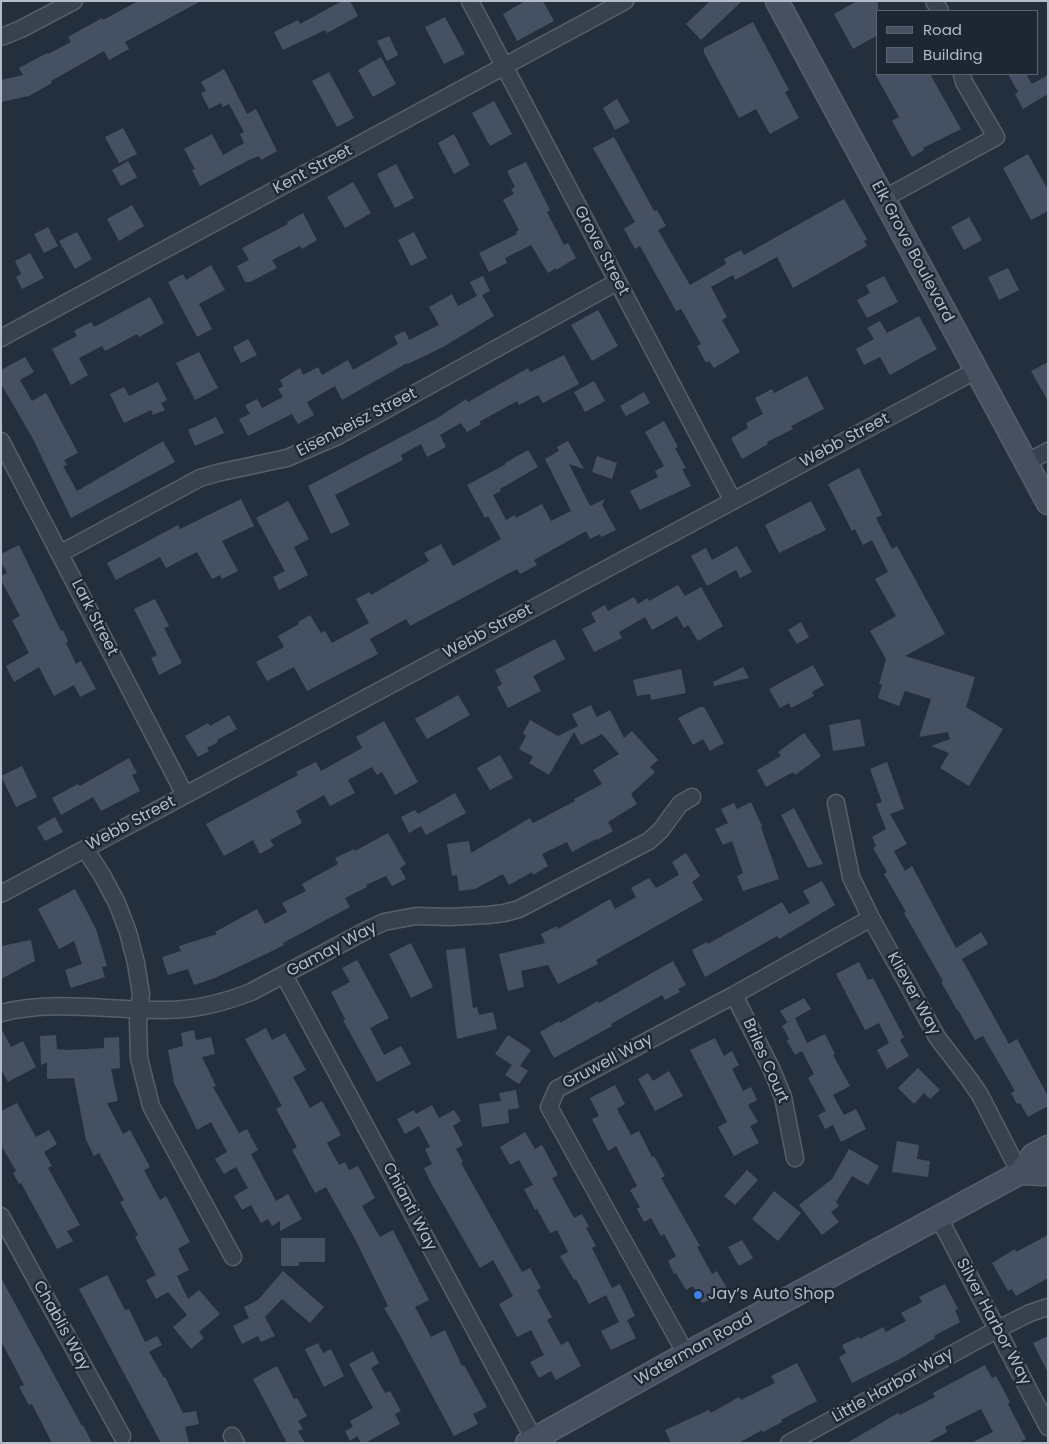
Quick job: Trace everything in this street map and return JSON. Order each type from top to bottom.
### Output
[{"type":"main road","name":"Elk Grove Boulevard","points":[[777,1],[975,371],[1048,503]]},
{"type":"main road","name":"Waterman Road","points":[[532,1441],[686,1354],[1020,1173],[1033,1155],[1048,1147]]},
{"type":"main road","name":"Waterman Road","points":[[1020,1173],[1043,1174],[1048,1171]]},
{"type":"street","points":[[1,37],[21,29],[74,1]]},
{"type":"street","name":"Grove Street","points":[[470,1],[732,501]]},
{"type":"street","name":"Kent Street","points":[[1,338],[625,1]]},
{"type":"street","points":[[883,199],[996,136],[964,82],[962,75]]},
{"type":"street","name":"Eisenbeisz Street","points":[[61,553],[200,478],[287,458],[338,436],[617,282]]},
{"type":"street","name":"Webb Street","points":[[1,894],[975,371]]},
{"type":"street","name":"Lark Street","points":[[1,441],[61,553],[185,795]]},
{"type":"street","points":[[1026,463],[1048,451]]},
{"type":"street","name":"Gamay Way","points":[[1,1013],[15,1009],[46,1006],[182,1010],[217,1004],[251,992],[384,922],[416,916],[449,917],[504,913],[534,902],[649,841],[666,824],[680,804],[692,797]]},
{"type":"street","name":"Kliever Way","points":[[836,803],[851,877],[871,918],[937,1037],[980,1095],[1020,1173]]},
{"type":"street","points":[[85,848],[113,896],[128,932],[136,963],[141,994],[139,1058],[151,1106],[233,1257]]},
{"type":"street","name":"Gruwell Way","points":[[686,1354],[549,1107],[557,1089],[871,918]]},
{"type":"street","name":"Chianti Way","points":[[284,975],[532,1441]]},
{"type":"street","name":"Briles Court","points":[[734,994],[783,1096],[795,1158]]},
{"type":"street","name":"Chablis Way","points":[[1,1216],[122,1436]]},
{"type":"street","name":"Silver Harbor Way","points":[[938,1216],[1048,1427]]},
{"type":"street","name":"Little Harbor Way","points":[[789,1443],[998,1329],[1030,1313],[1048,1307]]},
{"type":"building","points":[[138,1],[201,1],[125,42],[129,49],[109,60],[104,51],[51,81],[52,83],[29,96],[1,102],[1,80],[23,75],[19,68],[71,42],[68,37]]},
{"type":"building","points":[[342,1],[350,1],[358,16],[327,33],[325,30],[283,50],[274,32],[298,20],[300,24]]},
{"type":"building","points":[[525,1],[543,1],[554,21],[517,41],[503,14]]},
{"type":"building","points":[[710,1],[742,1],[701,40],[686,24]]},
{"type":"building","points":[[857,1],[878,1],[876,36],[853,49],[834,14]]},
{"type":"building","points":[[445,17],[465,54],[444,64],[425,27]]},
{"type":"building","points":[[753,22],[789,90],[785,92],[799,118],[770,134],[756,109],[739,118],[704,53],[704,48]]},
{"type":"building","points":[[389,36],[398,55],[387,61],[377,41]]},
{"type":"building","points":[[381,57],[396,84],[373,97],[358,70]]},
{"type":"building","points":[[224,69],[247,114],[256,109],[277,151],[261,160],[259,156],[247,161],[200,186],[192,170],[195,169],[184,149],[212,134],[223,155],[244,143],[240,134],[244,132],[229,104],[223,107],[221,103],[209,109],[201,93],[206,91],[201,82]]},
{"type":"building","points":[[329,72],[354,118],[337,127],[312,81]]},
{"type":"building","points":[[875,74],[931,75],[961,129],[923,148],[924,150],[912,157],[892,121],[899,117]]},
{"type":"building","points":[[1009,75],[1027,75],[1032,84],[1048,75],[1048,94],[1023,109],[1015,94],[1018,92]]},
{"type":"building","points":[[617,99],[630,122],[615,130],[603,108]]},
{"type":"building","points":[[494,101],[512,134],[490,146],[472,113]]},
{"type":"building","points":[[123,128],[137,154],[119,163],[105,137]]},
{"type":"building","points":[[454,134],[470,165],[454,174],[438,143]]},
{"type":"building","points":[[614,137],[654,211],[657,210],[666,226],[658,230],[690,285],[726,264],[724,259],[741,250],[744,255],[844,199],[867,239],[864,241],[867,246],[793,288],[777,257],[735,280],[733,275],[711,287],[727,317],[722,320],[740,352],[714,368],[709,361],[706,363],[697,346],[701,344],[681,309],[676,311],[640,246],[635,249],[624,229],[635,222],[593,148]]},
{"type":"building","points":[[1028,154],[1048,190],[1048,211],[1031,220],[1003,168]]},
{"type":"building","points":[[128,161],[137,177],[121,186],[112,170]]},
{"type":"building","points":[[526,162],[550,210],[547,212],[564,245],[568,243],[576,258],[548,273],[531,245],[505,258],[507,263],[489,272],[479,253],[517,234],[516,232],[519,230],[503,200],[514,194],[511,189],[515,187],[507,171]]},
{"type":"building","points":[[396,164],[414,198],[395,208],[377,174]]},
{"type":"building","points":[[353,182],[371,213],[345,228],[327,197]]},
{"type":"building","points":[[132,205],[144,226],[119,241],[107,219]]},
{"type":"building","points":[[303,213],[317,240],[302,249],[300,246],[272,260],[277,268],[250,282],[245,282],[237,266],[249,260],[242,248],[288,224],[287,222]]},
{"type":"building","points":[[969,217],[982,240],[964,250],[951,227]]},
{"type":"building","points":[[48,227],[58,246],[44,253],[34,234]]},
{"type":"building","points":[[77,232],[92,259],[75,269],[59,241]]},
{"type":"building","points":[[414,232],[427,258],[411,266],[398,240]]},
{"type":"building","points":[[30,253],[44,278],[22,289],[16,277],[21,274],[15,261]]},
{"type":"building","points":[[211,265],[225,290],[199,304],[212,329],[197,337],[168,282],[183,274],[186,280]]},
{"type":"building","points":[[1008,268],[1019,290],[999,300],[988,277]]},
{"type":"building","points":[[483,276],[490,291],[482,295],[494,316],[443,347],[407,363],[342,400],[335,386],[307,402],[314,415],[298,424],[292,414],[248,436],[239,419],[250,414],[245,405],[257,399],[262,408],[283,397],[278,389],[283,386],[280,380],[300,368],[303,375],[318,367],[322,375],[348,360],[353,370],[398,344],[394,336],[405,331],[409,340],[439,325],[429,307],[452,294],[458,306],[477,296],[470,282]]},
{"type":"building","points":[[884,276],[898,302],[867,318],[857,300],[870,293],[866,285]]},
{"type":"building","points":[[150,297],[164,323],[139,337],[137,334],[105,351],[102,346],[79,358],[88,375],[71,385],[52,349],[77,336],[74,331],[91,322],[94,327]]},
{"type":"building","points":[[598,310],[618,346],[592,361],[571,325]]},
{"type":"building","points":[[919,316],[937,349],[890,375],[880,357],[864,365],[856,349],[874,339],[867,328],[880,321],[887,333]]},
{"type":"building","points":[[248,339],[257,355],[241,363],[233,347]]},
{"type":"building","points":[[199,352],[218,388],[195,400],[176,363]]},
{"type":"building","points":[[564,355],[579,384],[543,403],[538,395],[519,405],[517,401],[479,422],[481,424],[467,432],[461,423],[440,435],[446,447],[427,457],[421,444],[401,455],[403,460],[335,495],[350,525],[331,534],[308,486],[439,417],[466,399],[468,402],[528,368],[530,372]]},
{"type":"building","points":[[25,357],[34,372],[20,380],[32,401],[46,393],[78,453],[64,460],[67,465],[63,466],[77,491],[163,441],[175,462],[71,518],[32,437],[1,384],[1,370]]},
{"type":"building","points":[[1048,362],[1048,401],[1031,371]]},
{"type":"building","points":[[807,376],[824,409],[791,426],[793,429],[767,442],[768,444],[742,459],[731,438],[748,428],[746,423],[763,414],[755,398],[772,389],[774,393]]},
{"type":"building","points":[[594,381],[605,401],[585,412],[574,392]]},
{"type":"building","points":[[158,382],[167,400],[161,403],[165,410],[153,415],[151,410],[124,423],[110,394],[124,387],[129,396]]},
{"type":"building","points":[[644,392],[650,403],[626,416],[620,406]]},
{"type":"building","points":[[216,417],[224,433],[195,446],[188,430]]},
{"type":"building","points":[[664,421],[678,447],[675,448],[686,468],[682,469],[691,486],[640,510],[630,491],[658,477],[655,471],[664,466],[645,432]]},
{"type":"building","points":[[568,441],[584,469],[569,464],[590,506],[605,499],[602,505],[616,530],[601,537],[600,534],[590,539],[586,531],[534,560],[537,565],[520,574],[517,569],[410,626],[406,619],[370,639],[378,654],[307,691],[294,667],[267,681],[256,662],[284,647],[278,636],[299,624],[298,622],[310,615],[321,633],[325,631],[332,643],[369,623],[356,599],[369,592],[371,595],[429,561],[424,553],[441,544],[453,566],[501,539],[488,516],[485,518],[467,485],[528,450],[538,467],[493,495],[506,520],[515,515],[516,518],[542,504],[551,521],[571,511],[545,459],[559,451],[557,447]]},
{"type":"building","points":[[597,456],[617,463],[612,479],[592,472]]},
{"type":"building","points":[[859,468],[882,515],[876,518],[892,549],[897,546],[945,634],[905,656],[975,677],[966,707],[1003,729],[969,786],[940,768],[949,753],[931,746],[950,739],[948,732],[919,737],[931,699],[905,691],[899,706],[878,698],[882,685],[879,684],[886,659],[870,631],[896,616],[875,579],[888,572],[872,540],[863,545],[855,529],[852,531],[828,484]]},
{"type":"building","points":[[241,499],[254,526],[222,541],[238,571],[222,579],[220,575],[212,579],[197,552],[166,568],[160,557],[116,580],[107,563],[178,525],[180,529]]},
{"type":"building","points":[[288,501],[309,539],[294,547],[308,575],[279,590],[273,577],[285,571],[256,518]]},
{"type":"building","points":[[811,501],[826,530],[779,553],[765,525]]},
{"type":"building","points":[[19,545],[61,631],[63,630],[68,641],[66,643],[76,664],[81,661],[96,689],[80,697],[74,685],[54,696],[39,667],[14,682],[6,666],[29,653],[12,620],[20,616],[1,580],[1,576],[7,573],[1,562],[1,554]]},
{"type":"building","points":[[737,546],[752,572],[740,578],[736,570],[707,586],[691,556],[706,548],[712,560]]},
{"type":"building","points":[[678,585],[685,596],[701,587],[723,626],[698,641],[688,625],[684,628],[677,616],[652,630],[645,617],[619,632],[622,638],[594,652],[582,629],[596,622],[591,613],[605,605],[608,611],[634,597],[638,604],[647,598],[649,601]]},
{"type":"building","points":[[155,599],[169,626],[164,628],[182,663],[159,675],[151,658],[157,655],[134,609]]},
{"type":"building","points":[[801,622],[809,637],[797,644],[788,630]]},
{"type":"building","points":[[555,639],[565,659],[533,676],[541,691],[508,708],[497,687],[502,684],[495,670]]},
{"type":"building","points":[[813,665],[824,685],[812,692],[814,696],[791,708],[789,703],[780,708],[769,689]]},
{"type":"building","points":[[743,667],[749,678],[714,686],[713,682]]},
{"type":"building","points":[[681,669],[686,693],[651,700],[650,694],[637,696],[633,680]]},
{"type":"building","points":[[458,695],[470,715],[427,739],[415,719]]},
{"type":"building","points":[[591,705],[597,717],[610,710],[624,738],[632,731],[658,760],[650,767],[655,772],[631,794],[637,804],[608,822],[613,831],[597,840],[572,852],[567,842],[542,854],[548,866],[533,875],[532,872],[509,885],[503,874],[475,889],[459,891],[457,875],[452,876],[447,844],[469,841],[471,853],[530,818],[533,823],[575,801],[574,799],[602,784],[593,770],[619,754],[602,734],[581,745],[574,732],[549,775],[529,763],[533,757],[519,749],[526,736],[523,733],[530,720],[558,736],[578,726],[572,714]]},
{"type":"building","points":[[700,707],[704,707],[724,743],[710,751],[703,739],[693,745],[678,718]]},
{"type":"building","points":[[229,715],[237,729],[217,740],[218,742],[207,748],[209,751],[198,757],[185,736],[208,723],[210,726]]},
{"type":"building","points":[[860,719],[865,746],[833,751],[829,725]]},
{"type":"building","points":[[384,721],[418,782],[395,795],[382,772],[377,775],[372,767],[348,780],[355,793],[330,806],[324,795],[296,811],[302,823],[270,840],[274,846],[260,854],[253,840],[224,856],[206,824],[298,775],[296,772],[316,762],[321,771],[362,748],[356,737]]},
{"type":"building","points":[[804,733],[821,756],[795,775],[793,772],[766,787],[757,770],[781,756],[778,752]]},
{"type":"building","points":[[500,755],[513,778],[490,790],[477,768]]},
{"type":"building","points":[[129,758],[137,773],[132,775],[140,791],[101,811],[93,797],[61,815],[52,798],[78,784],[80,786]]},
{"type":"building","points":[[887,762],[904,809],[890,814],[907,844],[894,851],[905,871],[912,866],[956,948],[981,932],[988,944],[962,959],[1009,1044],[1017,1039],[1048,1096],[1048,1106],[1028,1117],[1020,1103],[1017,1104],[1011,1093],[1015,1091],[983,1036],[975,1040],[957,1010],[941,982],[943,981],[904,913],[906,912],[884,874],[887,872],[873,848],[876,846],[872,837],[886,829],[876,804],[882,802],[870,769]]},
{"type":"building","points":[[22,766],[37,797],[16,807],[1,776]]},
{"type":"building","points":[[455,793],[466,813],[426,835],[421,826],[409,833],[401,817],[415,810],[418,814]]},
{"type":"building","points":[[751,802],[762,826],[779,879],[743,891],[737,876],[743,873],[732,841],[723,845],[715,829],[728,823],[721,809],[734,803],[737,809]]},
{"type":"building","points":[[794,808],[823,864],[808,868],[781,815]]},
{"type":"building","points":[[55,817],[63,832],[45,841],[37,827]]},
{"type":"building","points":[[388,833],[398,850],[396,852],[398,851],[406,864],[400,868],[406,879],[392,886],[386,876],[366,885],[367,887],[345,898],[350,907],[283,943],[284,945],[215,978],[194,985],[188,969],[168,975],[162,957],[181,951],[179,946],[217,934],[215,932],[257,909],[265,924],[287,912],[282,903],[306,891],[302,884],[338,864],[335,858],[354,849],[355,851]]},
{"type":"building","points":[[686,853],[700,876],[692,882],[703,900],[596,960],[598,964],[558,984],[548,965],[521,971],[524,987],[508,991],[499,954],[545,943],[541,934],[557,926],[558,929],[610,899],[615,909],[636,897],[631,888],[649,878],[656,888],[679,875],[672,862]]},
{"type":"building","points":[[822,881],[835,905],[779,939],[777,936],[705,977],[692,950],[707,942],[708,944],[782,902],[789,914],[810,903],[803,891]]},
{"type":"building","points":[[75,889],[96,929],[107,966],[102,967],[105,977],[71,988],[65,970],[82,964],[74,941],[59,949],[38,909]]},
{"type":"building","points":[[31,940],[35,961],[1,979],[1,946]]},
{"type":"building","points":[[411,943],[433,987],[411,998],[389,954]]},
{"type":"building","points":[[465,948],[473,1008],[477,1007],[479,1015],[493,1012],[497,1029],[457,1039],[446,950]]},
{"type":"building","points":[[357,960],[389,1018],[370,1028],[384,1055],[401,1046],[411,1064],[377,1082],[343,1020],[345,1019],[331,992],[350,982],[342,968]]},
{"type":"building","points":[[673,961],[686,985],[678,989],[680,992],[665,1000],[662,995],[611,1024],[612,1026],[554,1058],[540,1032],[598,1001],[599,1003]]},
{"type":"building","points":[[859,962],[868,980],[873,978],[904,1037],[900,1040],[909,1056],[887,1069],[877,1050],[889,1043],[879,1023],[865,1030],[836,974]]},
{"type":"building","points":[[804,998],[811,1009],[795,1018],[807,1043],[825,1034],[835,1054],[833,1055],[850,1086],[833,1095],[844,1115],[856,1109],[866,1129],[841,1142],[833,1125],[825,1129],[818,1115],[826,1111],[808,1078],[814,1074],[802,1051],[795,1055],[787,1041],[789,1039],[782,1026],[791,1020],[787,1022],[780,1011]]},
{"type":"building","points":[[1,1028],[11,1047],[23,1041],[36,1067],[8,1082],[1,1069]]},
{"type":"building","points":[[266,1028],[272,1040],[285,1033],[306,1070],[293,1077],[310,1108],[322,1101],[341,1135],[327,1143],[339,1165],[345,1162],[349,1170],[358,1166],[375,1198],[362,1206],[380,1237],[393,1230],[429,1300],[415,1307],[431,1337],[445,1330],[462,1366],[464,1365],[487,1407],[473,1414],[478,1424],[454,1436],[384,1308],[388,1306],[355,1239],[326,1187],[315,1193],[292,1150],[297,1147],[276,1109],[282,1106],[245,1039]]},
{"type":"building","points":[[194,1030],[196,1040],[211,1037],[215,1054],[202,1057],[216,1086],[213,1087],[239,1133],[247,1129],[258,1150],[251,1154],[276,1201],[288,1194],[302,1219],[280,1231],[280,1221],[272,1226],[268,1219],[261,1223],[251,1205],[242,1210],[234,1196],[248,1188],[236,1167],[224,1174],[215,1159],[227,1152],[211,1122],[197,1130],[174,1083],[168,1050],[183,1046],[181,1033]]},
{"type":"building","points":[[56,1035],[57,1049],[68,1050],[104,1048],[104,1038],[119,1037],[120,1068],[111,1069],[118,1101],[107,1103],[123,1134],[130,1130],[150,1167],[144,1170],[160,1200],[166,1196],[190,1242],[178,1249],[189,1270],[177,1276],[188,1299],[199,1290],[220,1314],[199,1332],[204,1338],[191,1349],[173,1327],[187,1315],[168,1292],[156,1299],[146,1280],[156,1275],[135,1237],[138,1235],[120,1202],[124,1200],[99,1153],[94,1156],[86,1140],[74,1078],[47,1079],[47,1062],[41,1065],[40,1036]]},
{"type":"building","points":[[508,1035],[531,1050],[520,1066],[528,1071],[519,1084],[505,1075],[512,1065],[495,1054]]},
{"type":"building","points":[[715,1038],[724,1056],[732,1051],[739,1065],[732,1069],[743,1091],[751,1087],[757,1100],[748,1105],[758,1122],[750,1126],[759,1143],[734,1156],[718,1127],[727,1122],[690,1050]]},
{"type":"building","points":[[918,1068],[940,1090],[930,1099],[924,1093],[914,1104],[898,1088]]},
{"type":"building","points":[[669,1071],[683,1096],[655,1111],[638,1079],[648,1073],[653,1081]]},
{"type":"building","points":[[615,1085],[625,1104],[617,1109],[631,1135],[639,1131],[652,1157],[654,1156],[665,1176],[661,1178],[700,1246],[697,1247],[712,1274],[717,1271],[728,1290],[707,1301],[702,1303],[693,1286],[686,1290],[676,1273],[674,1274],[668,1261],[676,1256],[664,1234],[661,1236],[651,1218],[644,1222],[637,1209],[640,1207],[630,1190],[637,1186],[616,1146],[608,1151],[592,1119],[599,1116],[590,1098]]},
{"type":"building","points":[[516,1090],[519,1108],[508,1110],[509,1123],[482,1127],[479,1104],[501,1101],[499,1093]]},
{"type":"building","points":[[17,1103],[36,1137],[49,1130],[57,1144],[44,1152],[52,1166],[48,1168],[80,1225],[67,1231],[73,1241],[57,1249],[21,1183],[19,1184],[13,1173],[16,1171],[1,1145],[1,1111]]},
{"type":"building","points":[[432,1105],[439,1118],[454,1110],[461,1121],[453,1126],[463,1145],[456,1149],[463,1162],[461,1163],[522,1272],[530,1268],[541,1288],[537,1290],[552,1317],[547,1320],[561,1345],[568,1341],[581,1366],[556,1380],[551,1371],[539,1378],[530,1362],[544,1355],[531,1330],[517,1337],[499,1304],[513,1296],[493,1260],[480,1268],[431,1183],[424,1168],[432,1164],[425,1149],[430,1147],[419,1126],[405,1134],[397,1119],[414,1110],[416,1114]]},
{"type":"building","points":[[525,1132],[535,1149],[542,1145],[558,1175],[552,1178],[574,1218],[582,1214],[589,1227],[586,1228],[596,1246],[592,1248],[612,1288],[620,1284],[635,1316],[627,1320],[636,1338],[611,1350],[601,1331],[619,1322],[606,1295],[589,1304],[576,1279],[574,1280],[560,1256],[568,1252],[557,1230],[550,1233],[524,1189],[533,1185],[519,1160],[510,1165],[500,1147]]},
{"type":"building","points":[[897,1141],[919,1145],[917,1159],[930,1161],[928,1177],[892,1172]]},
{"type":"building","points":[[849,1149],[879,1166],[868,1185],[852,1176],[836,1202],[839,1206],[831,1212],[839,1222],[822,1235],[799,1205],[832,1179]]},
{"type":"building","points":[[747,1170],[758,1180],[735,1205],[724,1196]]},
{"type":"building","points":[[774,1191],[801,1213],[778,1241],[752,1219]]},
{"type":"building","points":[[1048,1235],[1048,1278],[1016,1296],[1012,1289],[1008,1291],[992,1263],[1015,1249],[1016,1252]]},
{"type":"building","points":[[281,1238],[325,1238],[325,1262],[299,1262],[299,1266],[281,1266]]},
{"type":"building","points":[[742,1240],[753,1258],[739,1266],[728,1247]]},
{"type":"building","points":[[283,1271],[324,1307],[310,1323],[282,1299],[265,1317],[275,1336],[261,1342],[258,1336],[242,1344],[233,1326],[249,1318],[244,1307],[258,1300]]},
{"type":"building","points":[[107,1275],[125,1310],[129,1309],[145,1342],[157,1336],[162,1345],[149,1352],[165,1377],[183,1413],[196,1411],[199,1424],[185,1427],[189,1443],[161,1443],[79,1289]]},
{"type":"building","points":[[1,1278],[92,1443],[52,1443],[32,1404],[29,1405],[19,1387],[24,1385],[1,1341]]},
{"type":"building","points":[[945,1284],[958,1309],[955,1310],[960,1322],[934,1336],[935,1338],[900,1359],[852,1383],[839,1357],[846,1353],[842,1345],[859,1337],[860,1339],[883,1327],[886,1332],[906,1321],[901,1313],[922,1302],[919,1297]]},
{"type":"building","points":[[1048,1336],[1048,1373],[1033,1343]]},
{"type":"building","points":[[318,1343],[323,1353],[331,1349],[344,1376],[324,1387],[305,1349]]},
{"type":"building","points":[[373,1351],[379,1363],[371,1368],[385,1393],[390,1391],[401,1411],[395,1414],[400,1424],[365,1443],[361,1443],[357,1436],[350,1441],[345,1431],[353,1427],[350,1421],[373,1408],[349,1364]]},
{"type":"building","points":[[797,1363],[817,1401],[781,1420],[782,1422],[763,1432],[762,1430],[739,1443],[671,1443],[665,1430],[709,1410],[711,1413],[739,1397],[741,1400],[775,1383],[771,1376]]},
{"type":"building","points":[[985,1365],[992,1378],[996,1376],[1010,1402],[1008,1404],[1026,1439],[1019,1443],[971,1443],[993,1432],[981,1409],[945,1427],[947,1432],[927,1443],[847,1443],[898,1413],[900,1415],[935,1397],[933,1393]]},
{"type":"building","points":[[277,1366],[294,1399],[297,1398],[307,1416],[298,1421],[303,1429],[298,1431],[305,1443],[287,1443],[253,1379]]},
{"type":"place","name":"Jay’s Auto Shop","points":[[698,1295]]}]
